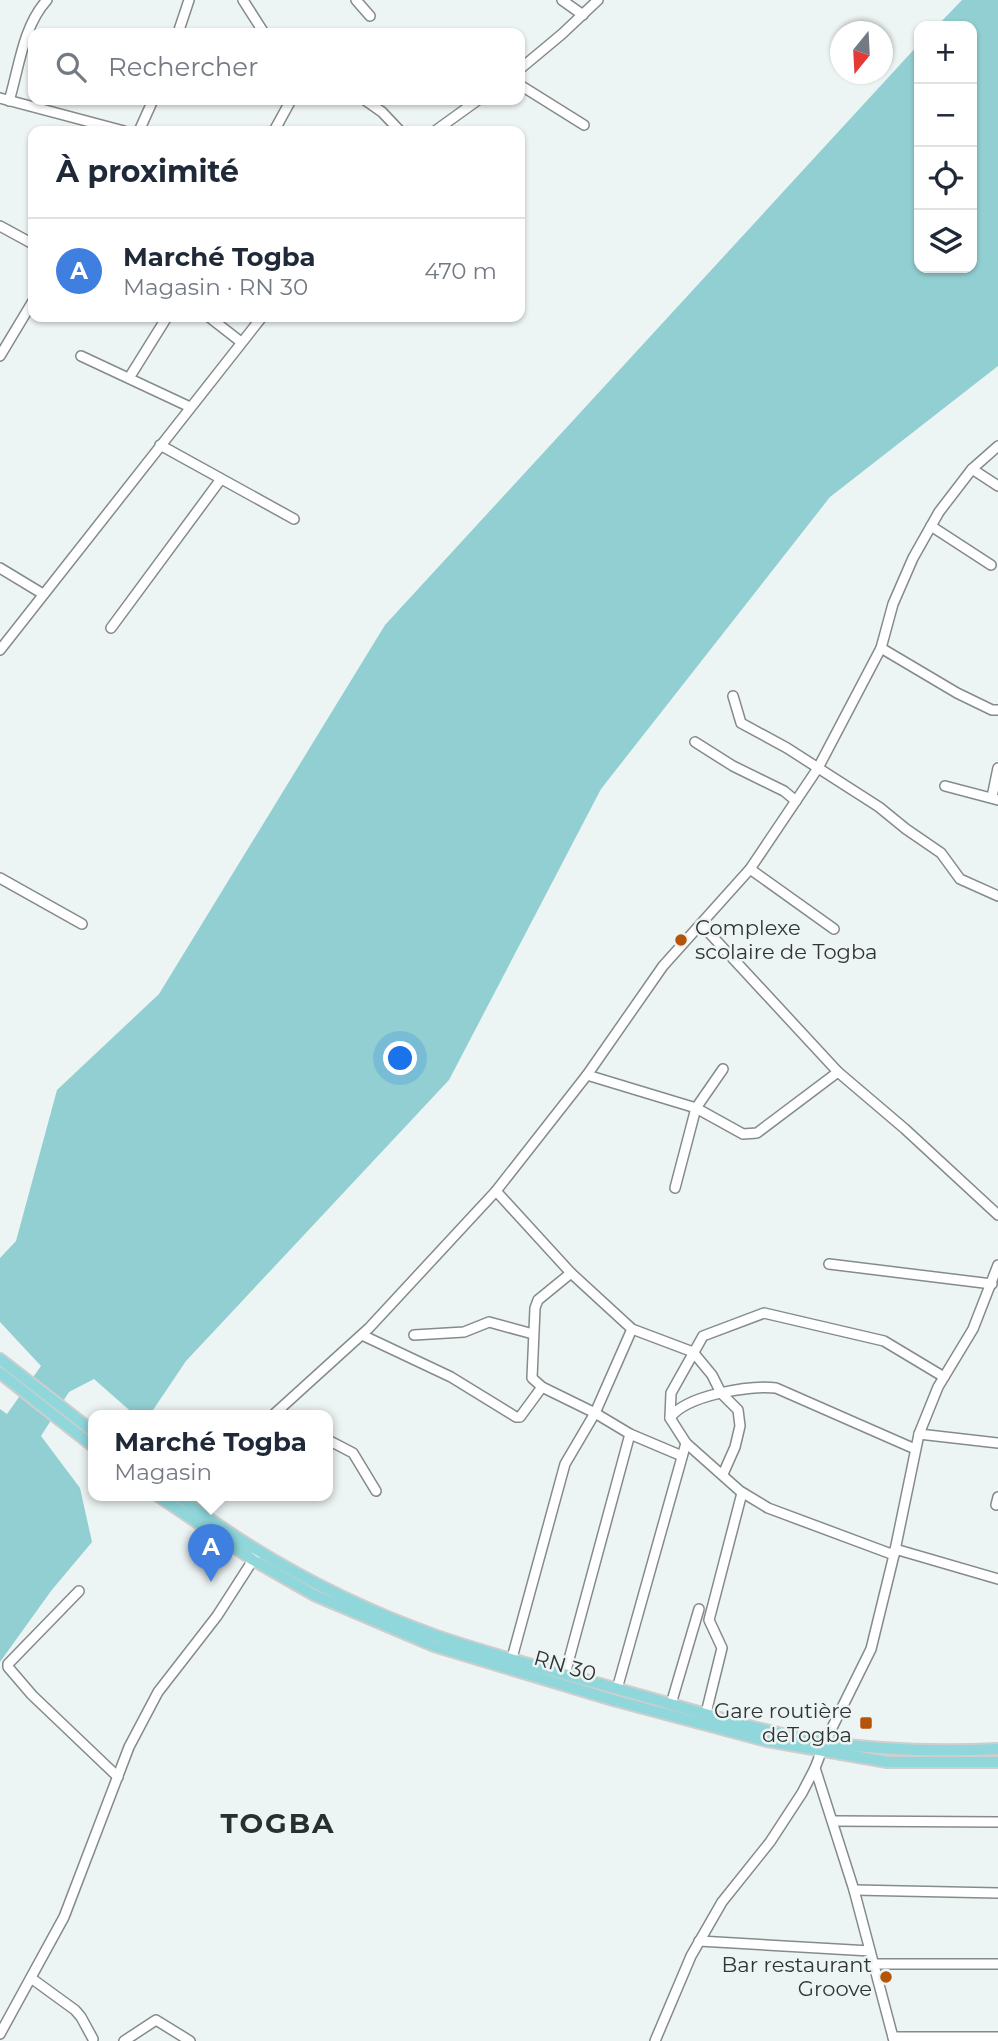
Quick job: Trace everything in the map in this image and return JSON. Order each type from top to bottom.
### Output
[{"type":"main road","points":[[0,1359],[88,1441]]},
{"type":"main road","points":[[0,1373],[22,1382]]},
{"type":"main road","points":[[61,1413],[88,1429]]},
{"type":"main road","name":"RN 30","points":[[166,1501],[314,1595],[434,1646],[702,1725],[767,1741],[823,1746],[998,1749]]},
{"type":"main road","name":"RN 30","points":[[188,1501],[255,1556],[377,1612],[438,1636],[617,1689],[887,1762],[998,1762]]},
{"type":"street","points":[[30,28],[36,13],[47,0]]},
{"type":"street","points":[[180,28],[188,0]]},
{"type":"street","points":[[243,0],[261,28]]},
{"type":"street","points":[[356,0],[370,16]]},
{"type":"street","points":[[562,0],[583,15]]},
{"type":"street","points":[[525,64],[598,0]]},
{"type":"street","points":[[28,34],[5,100],[105,126]]},
{"type":"street","points":[[525,88],[584,125]]},
{"type":"street","points":[[141,126],[151,105]]},
{"type":"street","points":[[278,126],[288,105]]},
{"type":"street","points":[[372,105],[395,126]]},
{"type":"street","points":[[442,126],[471,105]]},
{"type":"street","points":[[0,226],[28,241]]},
{"type":"street","points":[[0,356],[28,309]]},
{"type":"street","points":[[130,378],[164,322]]},
{"type":"street","points":[[215,322],[241,342]]},
{"type":"street","points":[[0,650],[258,322]]},
{"type":"street","points":[[81,356],[190,407]]},
{"type":"street","points":[[160,445],[294,519]]},
{"type":"street","points":[[282,1410],[362,1335],[496,1191],[587,1075],[663,966],[750,869],[818,768],[881,648],[893,604],[913,558],[931,526],[972,468],[998,446]]},
{"type":"street","points":[[972,468],[998,486]]},
{"type":"street","points":[[111,628],[221,479]]},
{"type":"street","points":[[931,526],[991,565]]},
{"type":"street","points":[[0,568],[43,594]]},
{"type":"street","points":[[881,648],[957,693],[992,710],[998,710]]},
{"type":"street","points":[[733,696],[741,723],[787,748],[879,807],[941,853],[960,879],[998,896]]},
{"type":"street","points":[[695,742],[733,766],[784,791],[796,801]]},
{"type":"street","points":[[945,786],[995,799],[998,768]]},
{"type":"street","points":[[750,869],[834,929]]},
{"type":"street","points":[[0,878],[82,924]]},
{"type":"street","points":[[701,924],[838,1072],[905,1129],[998,1215]]},
{"type":"street","points":[[675,1188],[696,1108],[723,1069]]},
{"type":"street","points":[[587,1075],[696,1108],[743,1134],[757,1133],[838,1072]]},
{"type":"street","points":[[496,1191],[571,1273],[632,1329],[693,1352],[712,1375],[721,1393],[738,1410],[740,1426],[736,1447],[723,1474]]},
{"type":"street","points":[[829,1264],[992,1284]]},
{"type":"street","points":[[655,2041],[668,2006],[699,1941],[722,1902],[755,1862],[792,1808],[815,1768],[871,1648],[895,1552],[919,1434],[944,1377],[973,1329],[998,1265]]},
{"type":"street","points":[[571,1273],[538,1300],[534,1308],[532,1377],[542,1387],[630,1434],[682,1456]]},
{"type":"street","points":[[944,1377],[884,1342],[764,1313],[706,1334],[671,1393],[670,1418],[686,1443],[743,1493],[768,1508],[895,1552],[998,1579]]},
{"type":"street","points":[[414,1335],[464,1332],[489,1322],[533,1334]]},
{"type":"street","points":[[512,1658],[565,1464],[595,1413],[632,1329]]},
{"type":"street","points":[[362,1335],[451,1377],[516,1417],[520,1417],[542,1387]]},
{"type":"street","points":[[670,1418],[681,1407],[721,1393],[755,1387],[776,1388],[915,1449]]},
{"type":"street","points":[[565,1674],[630,1434]]},
{"type":"street","points":[[919,1434],[998,1443]]},
{"type":"street","points":[[333,1443],[353,1453],[376,1492]]},
{"type":"street","points":[[617,1689],[686,1443]]},
{"type":"street","points":[[706,1713],[723,1648],[709,1620],[743,1493]]},
{"type":"street","points":[[0,2034],[64,1917],[129,1746],[158,1692],[217,1616],[255,1556]]},
{"type":"street","points":[[79,1591],[8,1667],[57,1720],[118,1777]]},
{"type":"street","points":[[671,1704],[699,1609]]},
{"type":"street","points":[[815,1768],[834,1821],[894,2039],[998,2038]]},
{"type":"street","points":[[834,1821],[998,1822]]},
{"type":"street","points":[[854,1890],[998,1893]]},
{"type":"street","points":[[699,1941],[870,1951]]},
{"type":"street","points":[[874,1964],[998,1964]]},
{"type":"street","points":[[32,1978],[75,2010],[93,2039]]},
{"type":"street","points":[[124,2041],[156,2020],[190,2041]]},
{"type":"shaded area","points":[[962,0],[998,0],[998,366],[830,497],[601,789],[449,1080],[186,1361],[153,1410],[129,1410],[94,1379],[69,1392],[41,1436],[80,1488],[92,1542],[51,1591],[0,1662],[0,1409],[7,1414],[41,1366],[0,1322],[0,1258],[16,1241],[57,1090],[159,994],[385,625],[882,84],[893,84],[893,72],[914,49],[914,273],[977,273],[977,21],[942,21]]},
{"type":"place","name":"Complexe scolaire de Togba","points":[[681,940]]},
{"type":"place","name":"Marché Togba","points":[[211,1582]]},
{"type":"place","name":"Gare routière deTogba","points":[[866,1723]]},
{"type":"place","name":"Bar restaurant Groove","points":[[886,1977]]},
{"type":"district","name":"TOGBA","points":[[278,1823]]}]
